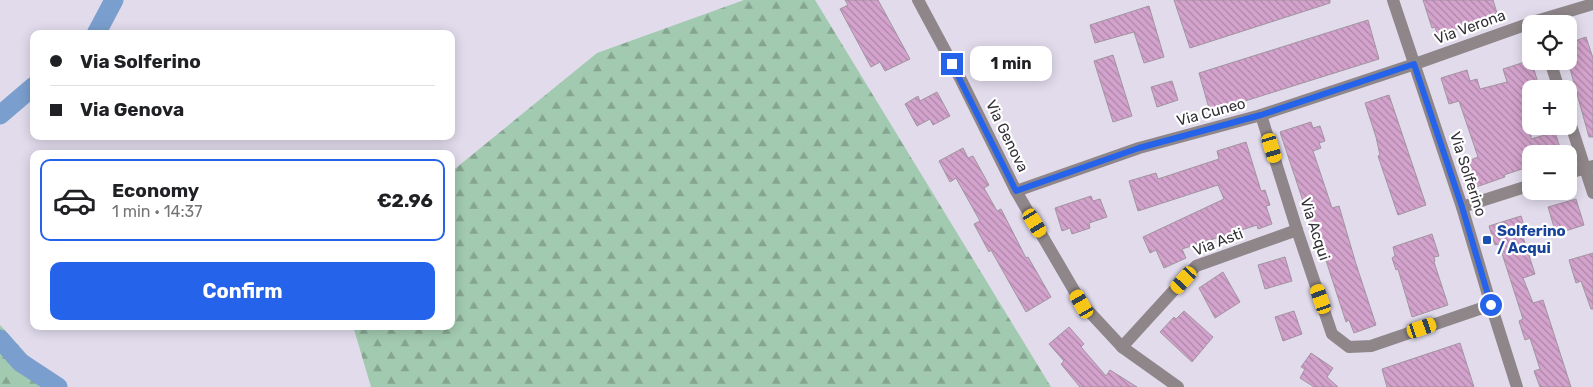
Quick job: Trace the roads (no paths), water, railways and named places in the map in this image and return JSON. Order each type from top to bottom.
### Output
[{"type":"street","name":"Via Genova","points":[[918,0],[961,80],[1016,191],[1082,304],[1122,347],[1178,387]]},
{"type":"street","name":"Via Solferino","points":[[1393,0],[1462,207],[1518,387]]},
{"type":"street","name":"Via Verona","points":[[1559,15],[1593,4]]},
{"type":"street","name":"Via Verona","points":[[1414,64],[1522,27]]},
{"type":"street","name":"Via Cuneo","points":[[1016,191],[1139,148],[1261,115],[1414,64]]},
{"type":"street","name":"Via Acqui","points":[[1261,115],[1332,334],[1349,347],[1371,346],[1491,305]]},
{"type":"street","points":[[1576,135],[1589,167],[1593,193]]},
{"type":"street","points":[[1577,171],[1589,167]]},
{"type":"street","points":[[1462,207],[1522,188]]},
{"type":"street","name":"Via Asti","points":[[1122,347],[1196,266],[1297,230]]},
{"type":"waterway","points":[[98,30],[114,0]]},
{"type":"waterway","points":[[0,115],[30,89]]},
{"type":"waterway","points":[[0,339],[20,362],[58,387]]},
{"type":"place","name":"Solferino / Acqui","points":[[1487,240]]}]
